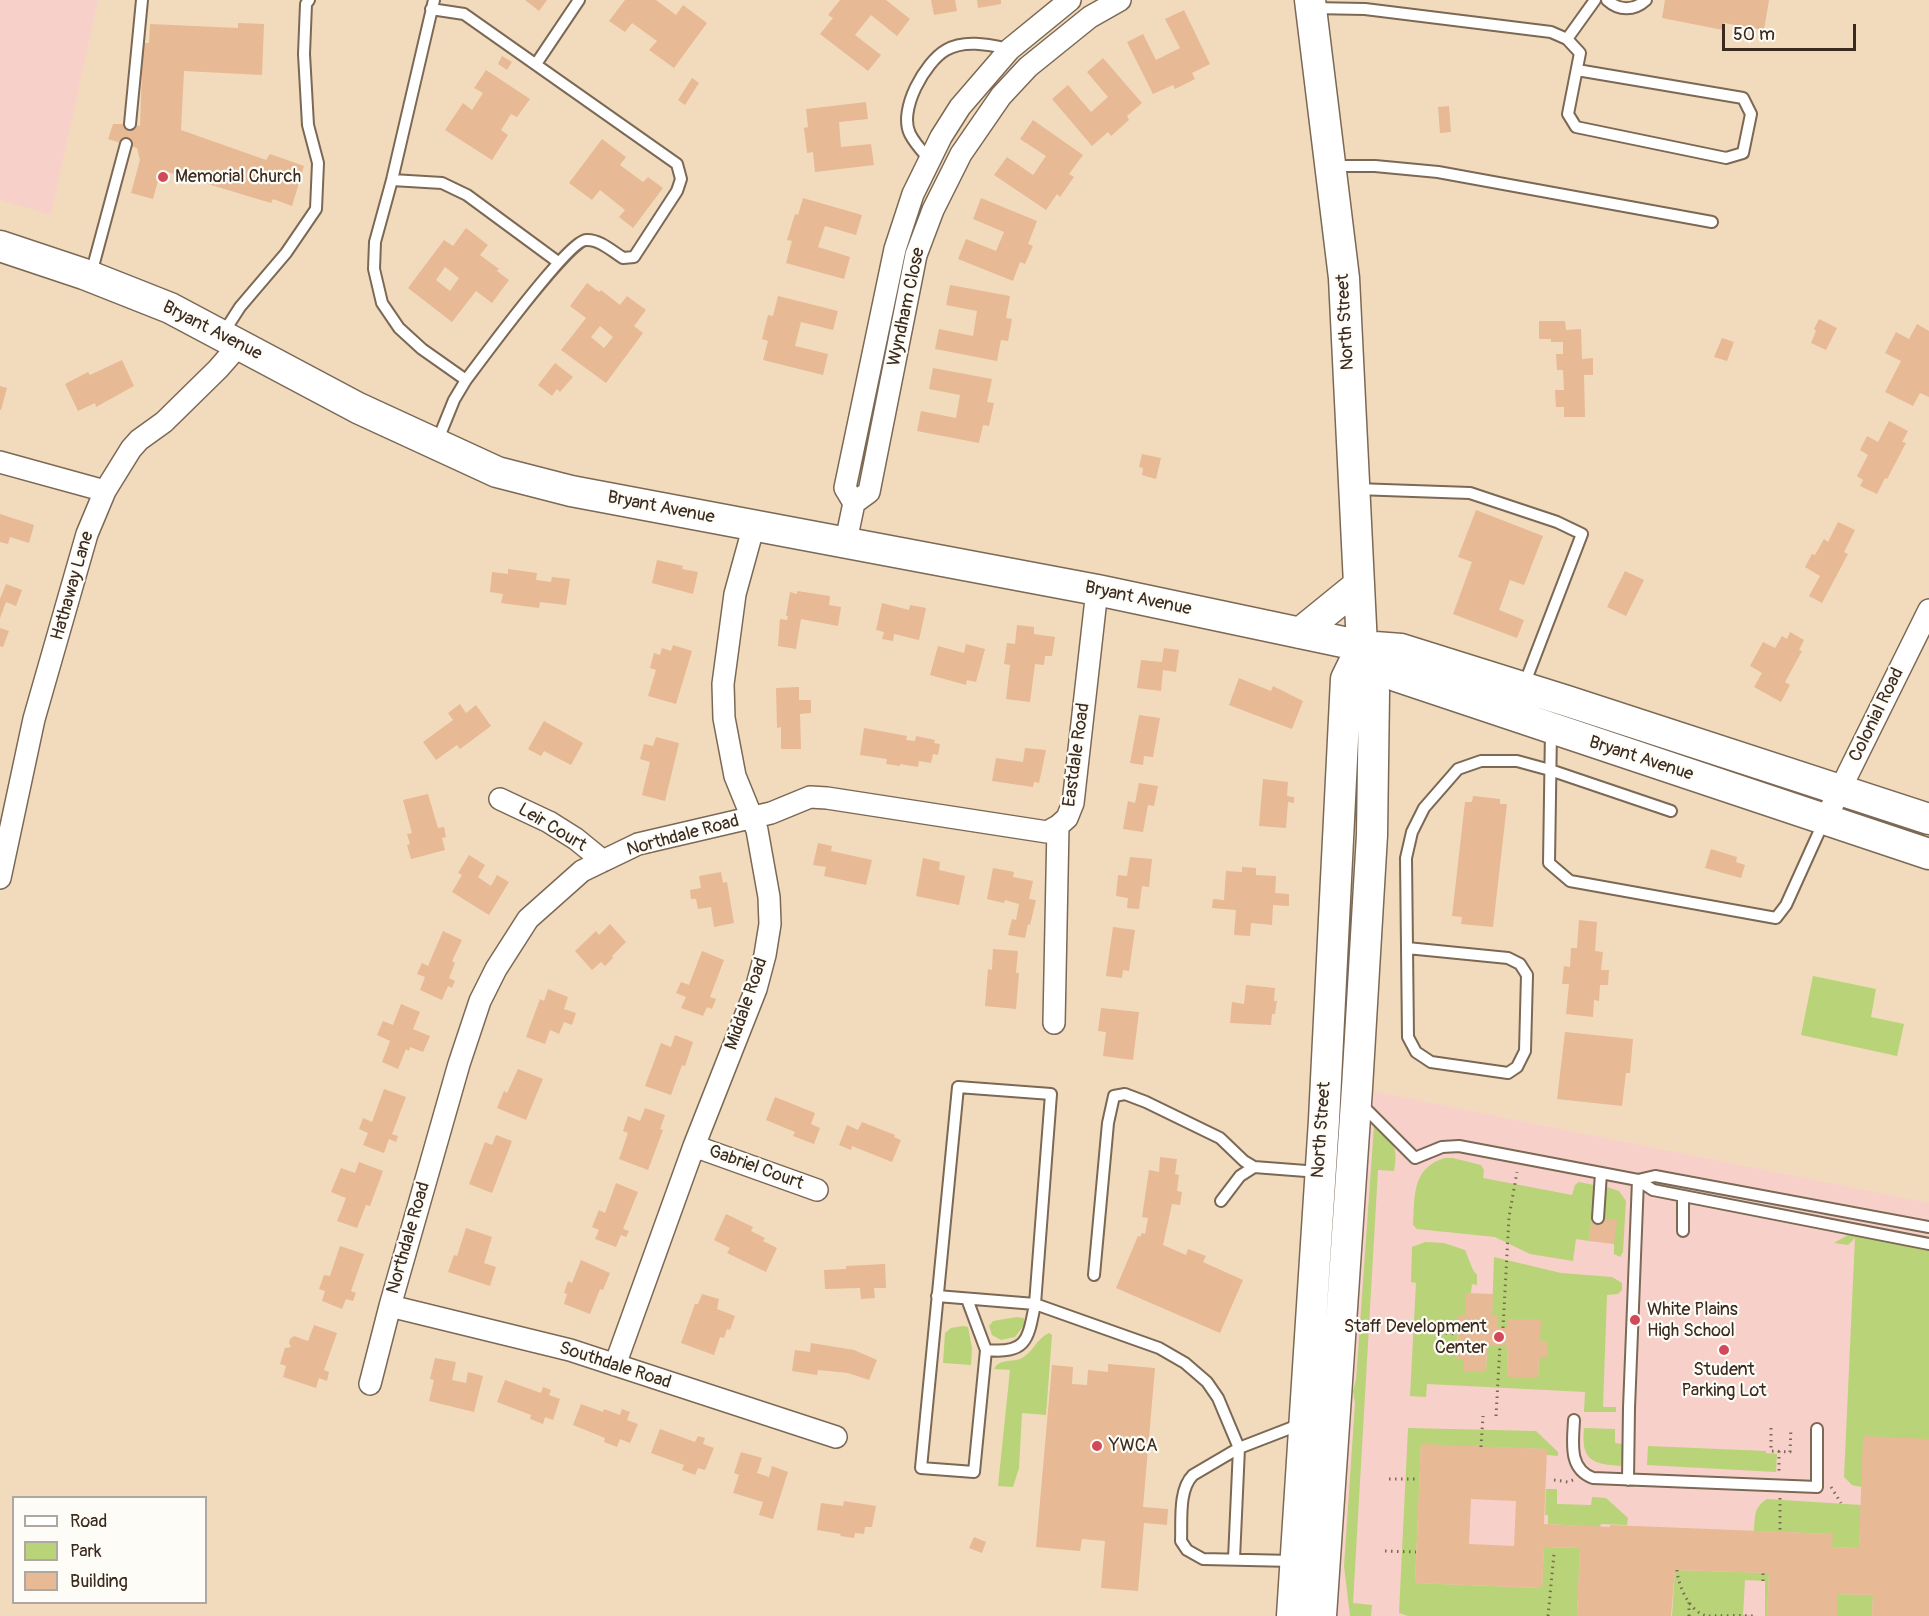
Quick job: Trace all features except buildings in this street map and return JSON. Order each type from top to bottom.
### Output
[{"type":"main road","name":"North Street","points":[[1292,1616],[1296,1561],[1320,1430],[1357,1100],[1372,835],[1374,692],[1362,646],[1344,278],[1311,4]]},
{"type":"main road","name":"Bryant Avenue","points":[[0,246],[170,308],[358,408],[496,472],[571,491],[1097,590],[1362,646],[1401,649],[1929,819]]},
{"type":"main road","points":[[1300,633],[1359,585]]},
{"type":"main road","name":"Bryant Avenue","points":[[1362,646],[1396,676],[1929,854]]},
{"type":"main road","name":"North Street","points":[[1321,1616],[1320,1172],[1346,679],[1362,646]]},
{"type":"street","name":"Wyndham Close","points":[[855,503],[845,488],[895,249],[913,194],[960,107],[1010,49],[1070,0]]},
{"type":"street","name":"Wyndham Close","points":[[846,541],[855,503],[869,492],[916,255],[933,210],[961,154],[1001,96],[1028,67],[1089,17],[1120,0]]},
{"type":"street","points":[[1010,49],[1028,67]]},
{"type":"street","points":[[895,249],[916,255]]},
{"type":"street","name":"Hathaway Lane","points":[[0,878],[34,719],[87,534],[105,491],[139,440],[164,422],[218,369],[230,340]]},
{"type":"street","points":[[0,462],[105,491]]},
{"type":"street","name":"Middale Road","points":[[615,1365],[694,1146],[756,989],[765,955],[770,924],[769,897],[757,830],[735,776],[724,718],[723,684],[735,594],[754,525]]},
{"type":"street","name":"Eastdale Road","points":[[1054,1023],[1058,826],[1067,818],[1073,803],[1097,590]]},
{"type":"street","name":"Colonial Road","points":[[1825,820],[1929,610]]},
{"type":"street","name":"Northdale Road","points":[[370,1384],[459,1064],[480,1001],[496,969],[528,919],[582,871],[638,844],[771,813],[810,797],[1047,832],[1058,826]]},
{"type":"street","name":"Leir Court","points":[[500,799],[549,822],[576,839],[603,861]]},
{"type":"street","name":"Gabriel Court","points":[[694,1146],[817,1190]]},
{"type":"street","name":"Southdale Road","points":[[390,1306],[570,1350],[836,1437]]},
{"type":"lane","points":[[130,124],[142,0]]},
{"type":"lane","points":[[230,340],[240,307],[286,253],[316,209],[318,163],[308,125],[304,54],[306,4],[309,0]]},
{"type":"lane","points":[[536,64],[579,0]]},
{"type":"lane","points":[[1567,39],[1595,0]]},
{"type":"lane","points":[[1607,0],[1617,7],[1626,9],[1635,7],[1646,0]]},
{"type":"lane","points":[[1311,4],[1551,32],[1567,39],[1580,53],[1568,114],[1576,127],[1726,158],[1743,153],[1751,114],[1743,98],[1577,70]]},
{"type":"lane","points":[[436,446],[454,400],[465,380],[558,262],[580,241],[587,239],[602,244],[623,258],[634,257],[677,191],[681,179],[677,164],[536,64],[464,14],[433,5],[375,242],[374,269],[382,303],[399,328],[422,349],[465,380]]},
{"type":"lane","points":[[930,160],[909,132],[910,100],[924,72],[947,50],[982,44],[1010,49]]},
{"type":"lane","points":[[90,277],[126,144]]},
{"type":"lane","points":[[1331,166],[1375,166],[1438,172],[1712,222]]},
{"type":"lane","points":[[392,180],[442,183],[468,195],[558,262]]},
{"type":"lane","points":[[1355,489],[1470,493],[1557,522],[1582,534],[1523,687]]},
{"type":"lane","points":[[1551,729],[1549,863],[1570,881],[1776,918],[1786,905],[1825,820]]},
{"type":"lane","points":[[1407,948],[1508,958],[1520,964],[1527,975],[1525,1051],[1517,1067],[1508,1073],[1431,1062],[1416,1052],[1408,1037],[1407,948],[1406,858],[1412,832],[1424,808],[1439,788],[1458,769],[1481,761],[1516,761],[1550,770],[1671,811]]},
{"type":"lane","points":[[967,1299],[986,1350],[974,1472],[921,1468],[958,1087],[1051,1094],[1035,1304],[1030,1332],[1024,1343],[1014,1349],[1004,1352],[986,1350]]},
{"type":"lane","points":[[1094,1275],[1108,1123],[1114,1096],[1125,1094],[1146,1101],[1220,1138],[1244,1161],[1254,1167],[1320,1172]]},
{"type":"lane","points":[[1357,1100],[1415,1158],[1442,1147],[1459,1146],[1638,1180],[1653,1190],[1683,1197],[1929,1244]]},
{"type":"lane","points":[[1221,1201],[1240,1176],[1254,1167]]},
{"type":"lane","points":[[1598,1218],[1601,1173]]},
{"type":"lane","points":[[1638,1180],[1655,1176],[1929,1227]]},
{"type":"lane","points":[[1628,1480],[1638,1180]]},
{"type":"lane","points":[[1683,1197],[1683,1231]]},
{"type":"lane","points":[[938,1296],[1035,1304],[1159,1348],[1196,1370],[1218,1398],[1239,1448],[1234,1559]]},
{"type":"lane","points":[[1574,1419],[1572,1455],[1580,1471],[1593,1478],[1628,1480],[1817,1487],[1817,1429]]},
{"type":"lane","points":[[1296,1561],[1203,1559],[1187,1550],[1181,1541],[1184,1495],[1188,1480],[1239,1448],[1320,1430]]},
{"type":"path","points":[[1503,1328],[1509,1217],[1519,1158]]},
{"type":"path","points":[[1398,1330],[1458,1334]]},
{"type":"path","points":[[1497,1416],[1500,1345]]},
{"type":"path","points":[[1481,1447],[1483,1416]]},
{"type":"path","points":[[1771,1428],[1770,1451],[1790,1452],[1791,1428]]},
{"type":"path","points":[[1389,1479],[1419,1479]]},
{"type":"path","points":[[1385,1551],[1416,1552]]},
{"type":"path","points":[[1548,1616],[1554,1554]]},
{"type":"path","points":[[1677,1570],[1678,1581],[1689,1602],[1706,1616],[1754,1616]]},
{"type":"path","points":[[1763,1574],[1763,1581]]},
{"type":"path","points":[[1689,1602],[1689,1616]]},
{"type":"shaded area","points":[[0,0],[98,0],[51,215],[0,200]]},
{"type":"shaded area","name":"White Plains High School","points":[[1357,1088],[1929,1203],[1929,1616],[1321,1616]]},
{"type":"green space","points":[[1813,976],[1876,989],[1871,1017],[1904,1024],[1897,1056],[1801,1035]]},
{"type":"green space","points":[[1374,1126],[1390,1140],[1396,1155],[1394,1171],[1378,1170],[1353,1603],[1372,1605],[1371,1616],[1350,1616],[1344,1566],[1355,1403],[1353,1391],[1356,1380]]},
{"type":"green space","points":[[1445,1158],[1481,1165],[1484,1170],[1483,1178],[1572,1195],[1575,1185],[1579,1182],[1594,1185],[1596,1188],[1589,1241],[1576,1239],[1573,1261],[1530,1254],[1495,1237],[1417,1229],[1413,1225],[1415,1194],[1420,1176],[1434,1163]]},
{"type":"green space","points":[[1607,1187],[1619,1191],[1626,1201],[1623,1252],[1620,1257],[1614,1254],[1614,1244],[1601,1218]]},
{"type":"green space","points":[[1848,1235],[1860,1235],[1929,1248],[1929,1439],[1861,1487],[1852,1485],[1844,1477],[1855,1238],[1848,1245],[1834,1243]]},
{"type":"green space","points":[[1425,1242],[1444,1243],[1465,1250],[1477,1275],[1477,1285],[1472,1284],[1471,1293],[1466,1294],[1466,1315],[1458,1315],[1457,1358],[1464,1359],[1464,1372],[1486,1372],[1487,1345],[1508,1345],[1507,1377],[1538,1377],[1539,1357],[1547,1341],[1540,1341],[1540,1319],[1509,1319],[1508,1328],[1498,1328],[1498,1316],[1492,1315],[1494,1257],[1561,1273],[1612,1277],[1622,1283],[1622,1290],[1618,1294],[1607,1295],[1603,1407],[1616,1407],[1616,1412],[1584,1412],[1585,1392],[1427,1384],[1426,1397],[1410,1396],[1416,1283],[1411,1282],[1412,1247]]},
{"type":"green space","points":[[1024,1318],[1025,1324],[1015,1337],[1001,1340],[992,1335],[989,1326],[993,1321]]},
{"type":"green space","points":[[968,1327],[972,1348],[971,1365],[943,1363],[945,1333],[951,1328]]},
{"type":"green space","points":[[1049,1333],[1052,1335],[1046,1415],[1022,1413],[1019,1468],[1013,1487],[998,1486],[1010,1370],[994,1369],[1002,1362],[1024,1357],[1041,1338]]},
{"type":"green space","points":[[1408,1428],[1536,1431],[1558,1452],[1558,1456],[1547,1455],[1547,1449],[1421,1445],[1415,1583],[1542,1588],[1544,1547],[1580,1548],[1577,1616],[1408,1616],[1399,1613]]},
{"type":"green space","points":[[1584,1428],[1615,1429],[1615,1443],[1623,1444],[1621,1466],[1595,1462],[1586,1454],[1583,1439]]},
{"type":"green space","points":[[1648,1446],[1766,1451],[1766,1453],[1777,1454],[1776,1472],[1647,1465]]},
{"type":"green space","points":[[1546,1489],[1557,1489],[1557,1504],[1591,1505],[1592,1497],[1606,1498],[1628,1518],[1627,1525],[1601,1524],[1600,1527],[1548,1524],[1548,1515],[1545,1515]]},
{"type":"green space","points":[[1767,1499],[1861,1505],[1859,1548],[1832,1547],[1832,1534],[1754,1531],[1757,1509]]},
{"type":"green space","points":[[1675,1570],[1769,1573],[1767,1616],[1765,1616],[1765,1581],[1745,1580],[1743,1615],[1757,1616],[1672,1616]]},
{"type":"green space","points":[[1837,1594],[1873,1595],[1872,1616],[1837,1616]]},
{"type":"place","name":"Memorial Church","points":[[163,177]]},
{"type":"place","name":"White Plains High School","points":[[1635,1320]]},
{"type":"place","name":"Staff Development Center","points":[[1499,1337]]},
{"type":"place","name":"Student Parking Lot","points":[[1724,1350]]},
{"type":"place","name":"YWCA","points":[[1097,1446]]}]
